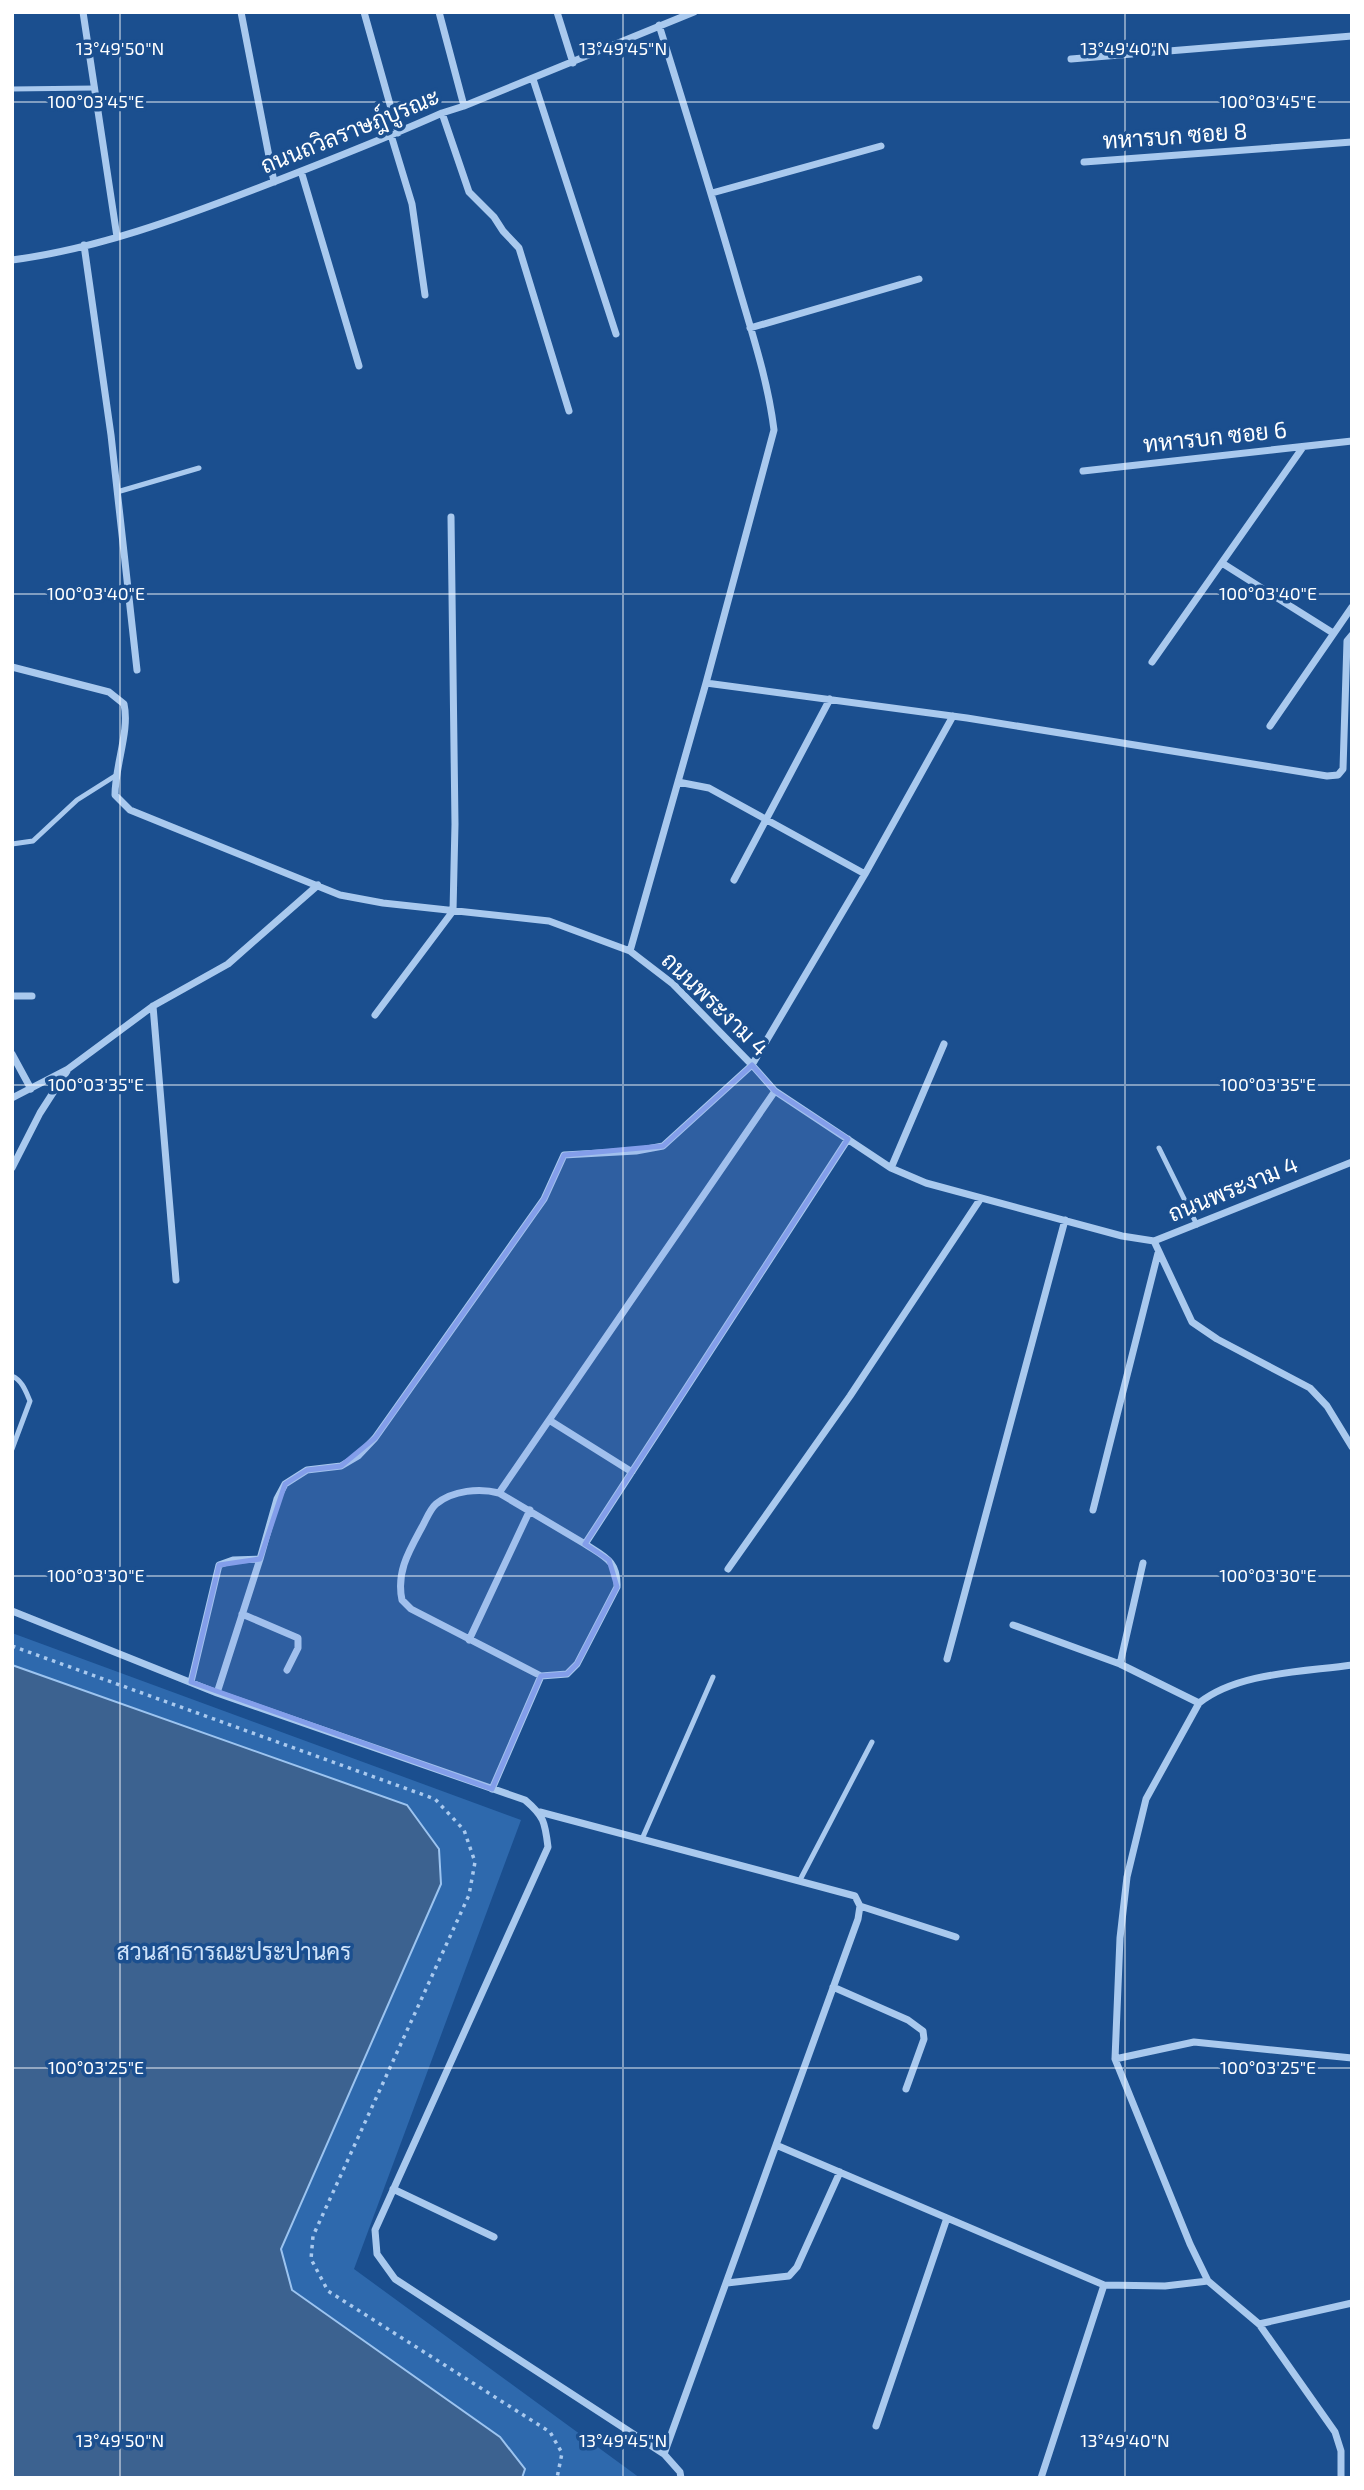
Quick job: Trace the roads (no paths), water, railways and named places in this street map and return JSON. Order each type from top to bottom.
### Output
[{"type":"street","points":[[83,12],[117,237]]},
{"type":"street","points":[[241,12],[274,182]]},
{"type":"street","points":[[364,12],[412,204],[425,295]]},
{"type":"street","points":[[439,12],[464,106]]},
{"type":"street","points":[[557,12],[573,62]]},
{"type":"street","name":"ถนนถวิลราษฎ์บูรณะ","points":[[12,260],[117,237],[200,210],[533,79],[694,12]]},
{"type":"street","points":[[631,951],[774,430],[772,410],[712,193],[659,25]]},
{"type":"street","points":[[1071,59],[1352,36]]},
{"type":"street","points":[[533,79],[574,212],[616,334]]},
{"type":"street","points":[[442,113],[469,192],[519,248],[569,411]]},
{"type":"street","name":"ทหารบก ซอย 8","points":[[1084,162],[1352,142]]},
{"type":"street","points":[[712,193],[881,146]]},
{"type":"street","points":[[301,171],[359,366]]},
{"type":"street","points":[[84,245],[117,492],[137,670]]},
{"type":"street","points":[[750,328],[919,279]]},
{"type":"street","name":"ทหารบก ซอย 6","points":[[1083,471],[1352,441]]},
{"type":"street","points":[[1152,662],[1303,447]]},
{"type":"street","points":[[375,1015],[453,911],[455,824],[450,517]]},
{"type":"street","points":[[1222,563],[1333,633]]},
{"type":"street","points":[[1270,726],[1352,607]]},
{"type":"street","points":[[706,683],[953,716],[1327,776],[1338,775],[1343,769],[1347,641],[1352,635]]},
{"type":"street","points":[[12,667],[110,692],[124,704],[127,715],[115,776]]},
{"type":"street","points":[[734,880],[830,699]]},
{"type":"street","points":[[217,1693],[277,1499],[285,1484],[307,1470],[341,1466],[358,1456],[375,1438],[544,1199],[564,1155],[635,1151],[663,1146],[752,1065],[865,874],[953,716]]},
{"type":"street","name":"ถนนพระงาม 4","points":[[115,776],[115,795],[130,810],[340,895],[383,904],[549,921],[631,951],[673,984],[775,1091],[891,1168],[926,1183],[1122,1236],[1154,1241],[1352,1162]]},
{"type":"street","points":[[678,782],[709,788],[865,874]]},
{"type":"street","points":[[12,1098],[68,1069],[153,1006],[228,964],[318,885]]},
{"type":"street","points":[[12,996],[32,996]]},
{"type":"street","points":[[153,1006],[176,1280]]},
{"type":"street","points":[[891,1168],[944,1044]]},
{"type":"street","points":[[12,1054],[31,1088]]},
{"type":"street","points":[[12,1168],[40,1113],[68,1069]]},
{"type":"street","points":[[499,1493],[775,1091]]},
{"type":"street","points":[[585,1544],[848,1139]]},
{"type":"street","points":[[728,1569],[850,1396],[981,1198]]},
{"type":"street","points":[[947,1659],[1065,1220]]},
{"type":"street","points":[[1154,1241],[1192,1322],[1217,1339],[1310,1388],[1327,1406],[1352,1447]]},
{"type":"street","points":[[1093,1510],[1158,1252]]},
{"type":"street","points":[[549,1420],[632,1472]]},
{"type":"street","points":[[475,1489],[499,1493],[610,1560],[617,1573],[617,1587],[577,1664],[568,1674],[541,1676],[411,1609],[402,1600],[401,1576],[405,1560],[434,1504],[449,1496],[475,1489]]},
{"type":"street","points":[[469,1640],[530,1510]]},
{"type":"street","points":[[191,1682],[219,1565],[233,1560],[260,1559]]},
{"type":"street","points":[[1120,1664],[1143,1563]]},
{"type":"street","points":[[12,1611],[217,1693],[525,1800],[540,1812],[545,1820],[548,1847],[375,2230],[377,2254],[396,2279],[664,2454],[680,2472],[681,2478]]},
{"type":"street","points":[[242,1614],[298,1638],[298,1648],[287,1671]]},
{"type":"street","points":[[1013,1625],[1120,1664],[1199,1703]]},
{"type":"street","points":[[1341,2478],[1342,2451],[1335,2432],[1259,2324],[1208,2281],[1190,2244],[1115,2059],[1119,1938],[1127,1877],[1146,1799],[1199,1703],[1212,1692],[1251,1679],[1352,1665]]},
{"type":"street","points":[[492,1789],[541,1676]]},
{"type":"street","points":[[540,1812],[855,1896],[860,1906],[664,2454]]},
{"type":"street","points":[[860,1906],[956,1937]]},
{"type":"street","points":[[833,1987],[908,2020],[923,2031],[924,2039],[906,2089]]},
{"type":"street","points":[[1115,2059],[1195,2042],[1352,2058]]},
{"type":"street","points":[[776,2145],[1104,2285],[1165,2286],[1208,2281]]},
{"type":"street","points":[[727,2283],[789,2276],[797,2267],[840,2172]]},
{"type":"street","points":[[393,2189],[494,2237]]},
{"type":"street","points":[[876,2426],[947,2218]]},
{"type":"street","points":[[1041,2478],[1104,2285]]},
{"type":"street","points":[[1259,2324],[1352,2303]]},
{"type":"lane","points":[[12,89],[95,88]]},
{"type":"lane","points":[[117,492],[199,468]]},
{"type":"lane","points":[[12,844],[33,841],[77,800],[115,776]]},
{"type":"lane","points":[[1159,1148],[1197,1225]]},
{"type":"lane","points":[[12,1376],[26,1390],[30,1401],[12,1449]]},
{"type":"lane","points":[[642,1839],[713,1677]]},
{"type":"lane","points":[[800,1880],[872,1742]]},
{"type":"park label","name":"สวนสาธารณะประปานคร","points":[[234,1952]]}]
